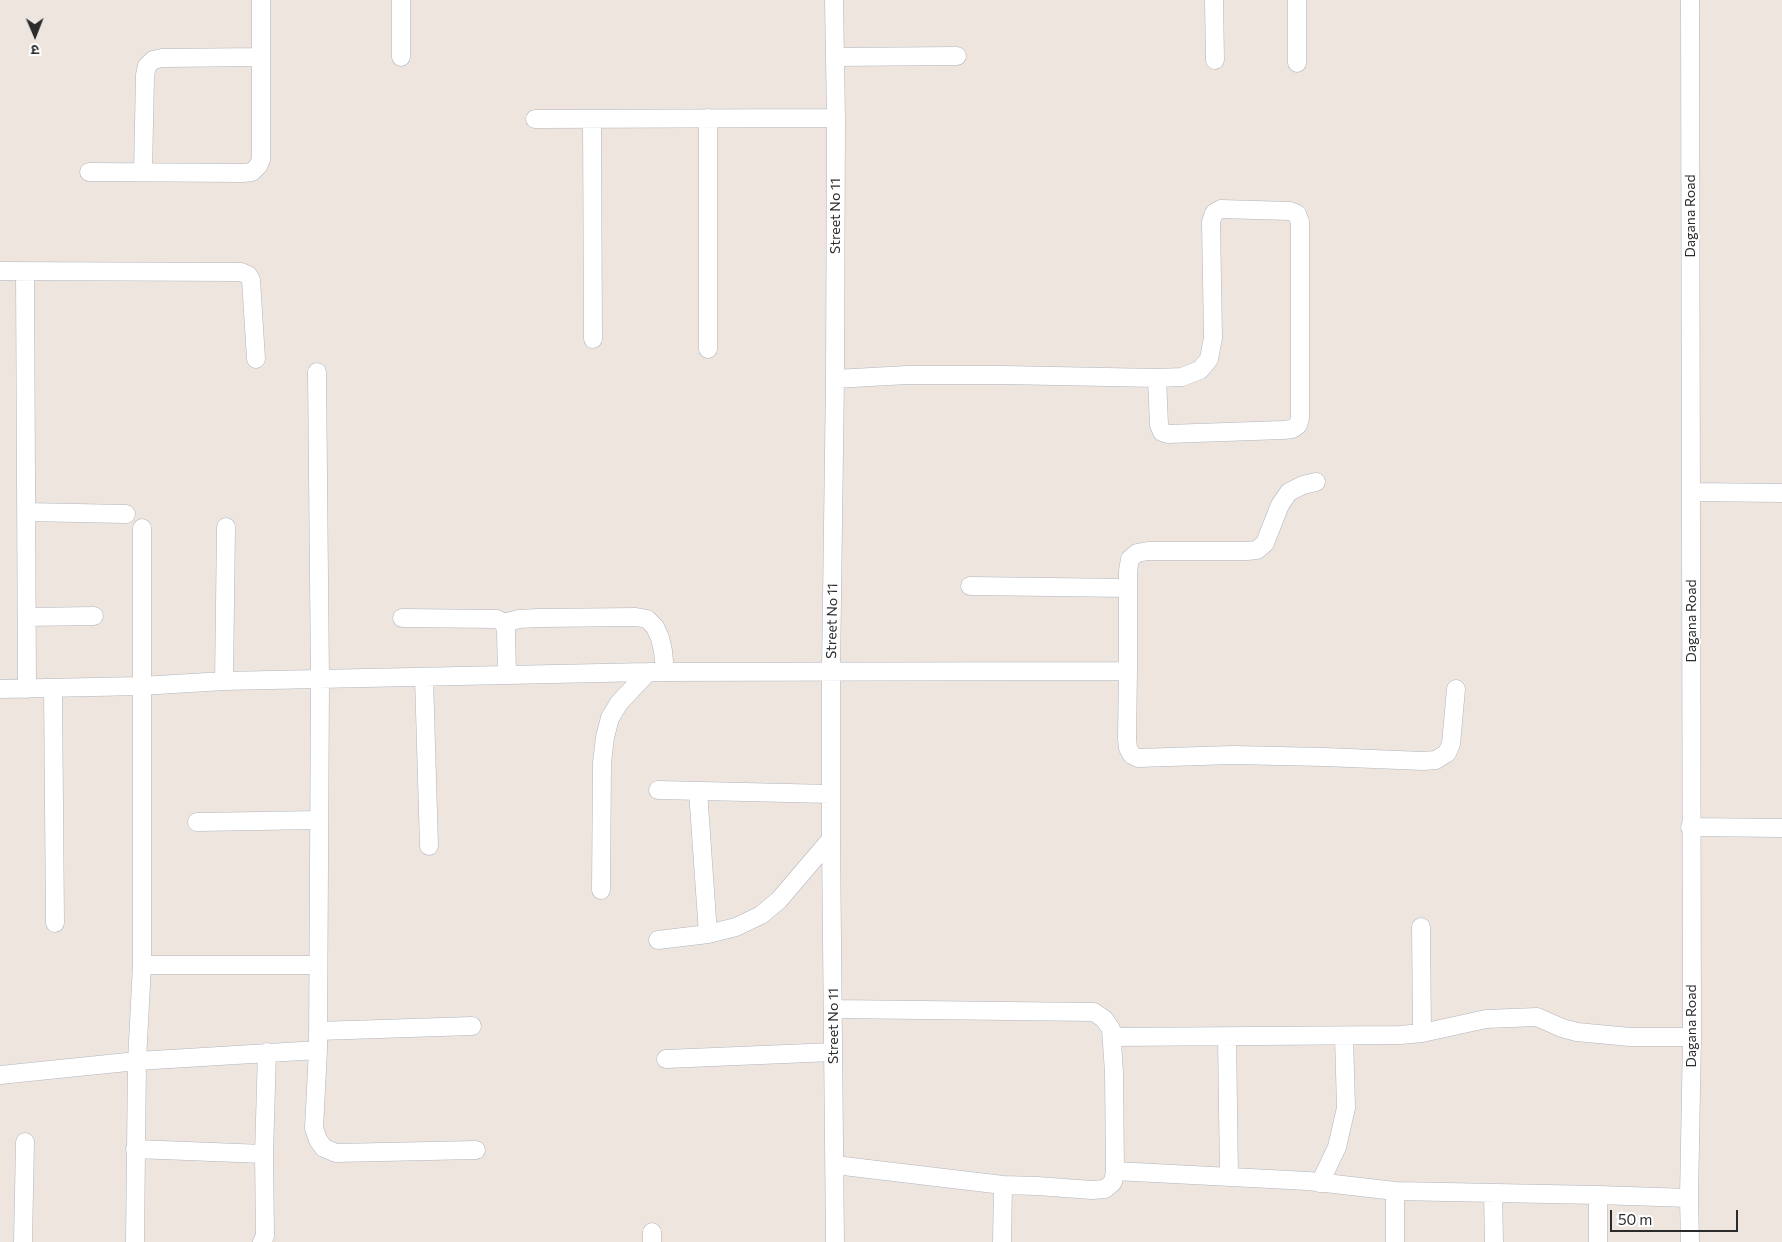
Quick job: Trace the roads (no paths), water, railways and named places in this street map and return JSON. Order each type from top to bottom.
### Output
[{"type":"street","points":[[89,172],[243,174],[252,172],[258,166],[261,160],[261,0]]},
{"type":"street","points":[[400,0],[401,57]]},
{"type":"street","name":"Street No 11","points":[[834,0],[836,118],[831,839],[835,1242]]},
{"type":"street","points":[[1214,0],[1215,60]]},
{"type":"street","points":[[1297,0],[1297,63]]},
{"type":"street","name":"Dagana Road","points":[[1690,0],[1690,827],[1692,1037],[1690,1242]]},
{"type":"street","points":[[835,57],[957,56]]},
{"type":"street","points":[[143,172],[145,75],[147,66],[152,60],[162,58],[261,57]]},
{"type":"street","points":[[708,118],[708,349]]},
{"type":"street","points":[[535,119],[836,118]]},
{"type":"street","points":[[592,119],[593,339]]},
{"type":"street","points":[[835,379],[907,375],[1182,377],[1200,370],[1209,359],[1213,338],[1211,222],[1214,213],[1222,209],[1290,211],[1297,214],[1300,222],[1300,418],[1298,425],[1292,429],[1283,430],[1168,434],[1162,432],[1159,426],[1157,378]]},
{"type":"street","points":[[0,272],[241,272],[248,275],[251,280],[256,359]]},
{"type":"street","points":[[25,272],[27,689]]},
{"type":"street","points":[[317,372],[320,680],[318,1050],[314,1128],[318,1140],[324,1148],[336,1153],[476,1150]]},
{"type":"street","points":[[1316,482],[1303,485],[1290,492],[1280,505],[1265,543],[1257,550],[1148,551],[1137,553],[1130,559],[1128,571],[1128,748],[1132,755],[1143,758],[1233,755],[1436,760],[1447,753],[1451,744],[1456,689]]},
{"type":"street","points":[[1691,492],[1782,493]]},
{"type":"street","points":[[27,512],[126,514]]},
{"type":"street","points":[[224,681],[226,527]]},
{"type":"street","points":[[135,1242],[137,1061],[142,965],[142,528]]},
{"type":"street","points":[[970,586],[1128,588]]},
{"type":"street","points":[[27,618],[94,616]]},
{"type":"street","points":[[402,618],[488,618],[497,619],[504,623],[519,619],[538,618],[636,617],[647,619],[655,628],[663,651],[656,672],[619,703],[610,718],[604,737],[601,890]]},
{"type":"street","points":[[504,623],[506,631],[507,675]]},
{"type":"street","points":[[0,689],[141,686],[224,681],[656,672],[1128,671]]},
{"type":"street","points":[[424,676],[429,846]]},
{"type":"street","points":[[53,689],[55,923]]},
{"type":"street","points":[[658,790],[831,794]]},
{"type":"street","points":[[698,791],[708,934]]},
{"type":"street","points":[[197,822],[319,820]]},
{"type":"street","points":[[1690,827],[1782,828]]},
{"type":"street","points":[[658,940],[708,934],[736,927],[760,915],[779,900],[831,839]]},
{"type":"street","points":[[1421,927],[1422,1032]]},
{"type":"street","points":[[142,965],[318,965]]},
{"type":"street","points":[[834,1009],[1094,1012],[1104,1018],[1111,1030],[1112,1037],[1115,1171],[1113,1182],[1105,1189],[1092,1190],[1003,1185],[834,1165]]},
{"type":"street","points":[[1112,1037],[1400,1035],[1486,1019],[1537,1017],[1576,1032],[1630,1037],[1692,1037]]},
{"type":"street","points":[[318,1031],[472,1026]]},
{"type":"street","points":[[1227,1036],[1229,1177]]},
{"type":"street","points":[[1320,1183],[1337,1146],[1346,1108],[1344,1036]]},
{"type":"street","points":[[0,1075],[137,1061],[318,1050]]},
{"type":"street","points":[[262,1242],[264,1236],[267,1052]]},
{"type":"street","points":[[666,1059],[833,1052]]},
{"type":"street","points":[[23,1242],[25,1142]]},
{"type":"street","points":[[135,1149],[264,1154]]},
{"type":"street","points":[[1115,1171],[1308,1181],[1395,1191],[1689,1198]]},
{"type":"street","points":[[1002,1242],[1003,1185]]},
{"type":"street","points":[[1395,1191],[1396,1242]]},
{"type":"street","points":[[1493,1193],[1494,1242]]},
{"type":"street","points":[[1598,1195],[1598,1242]]}]
